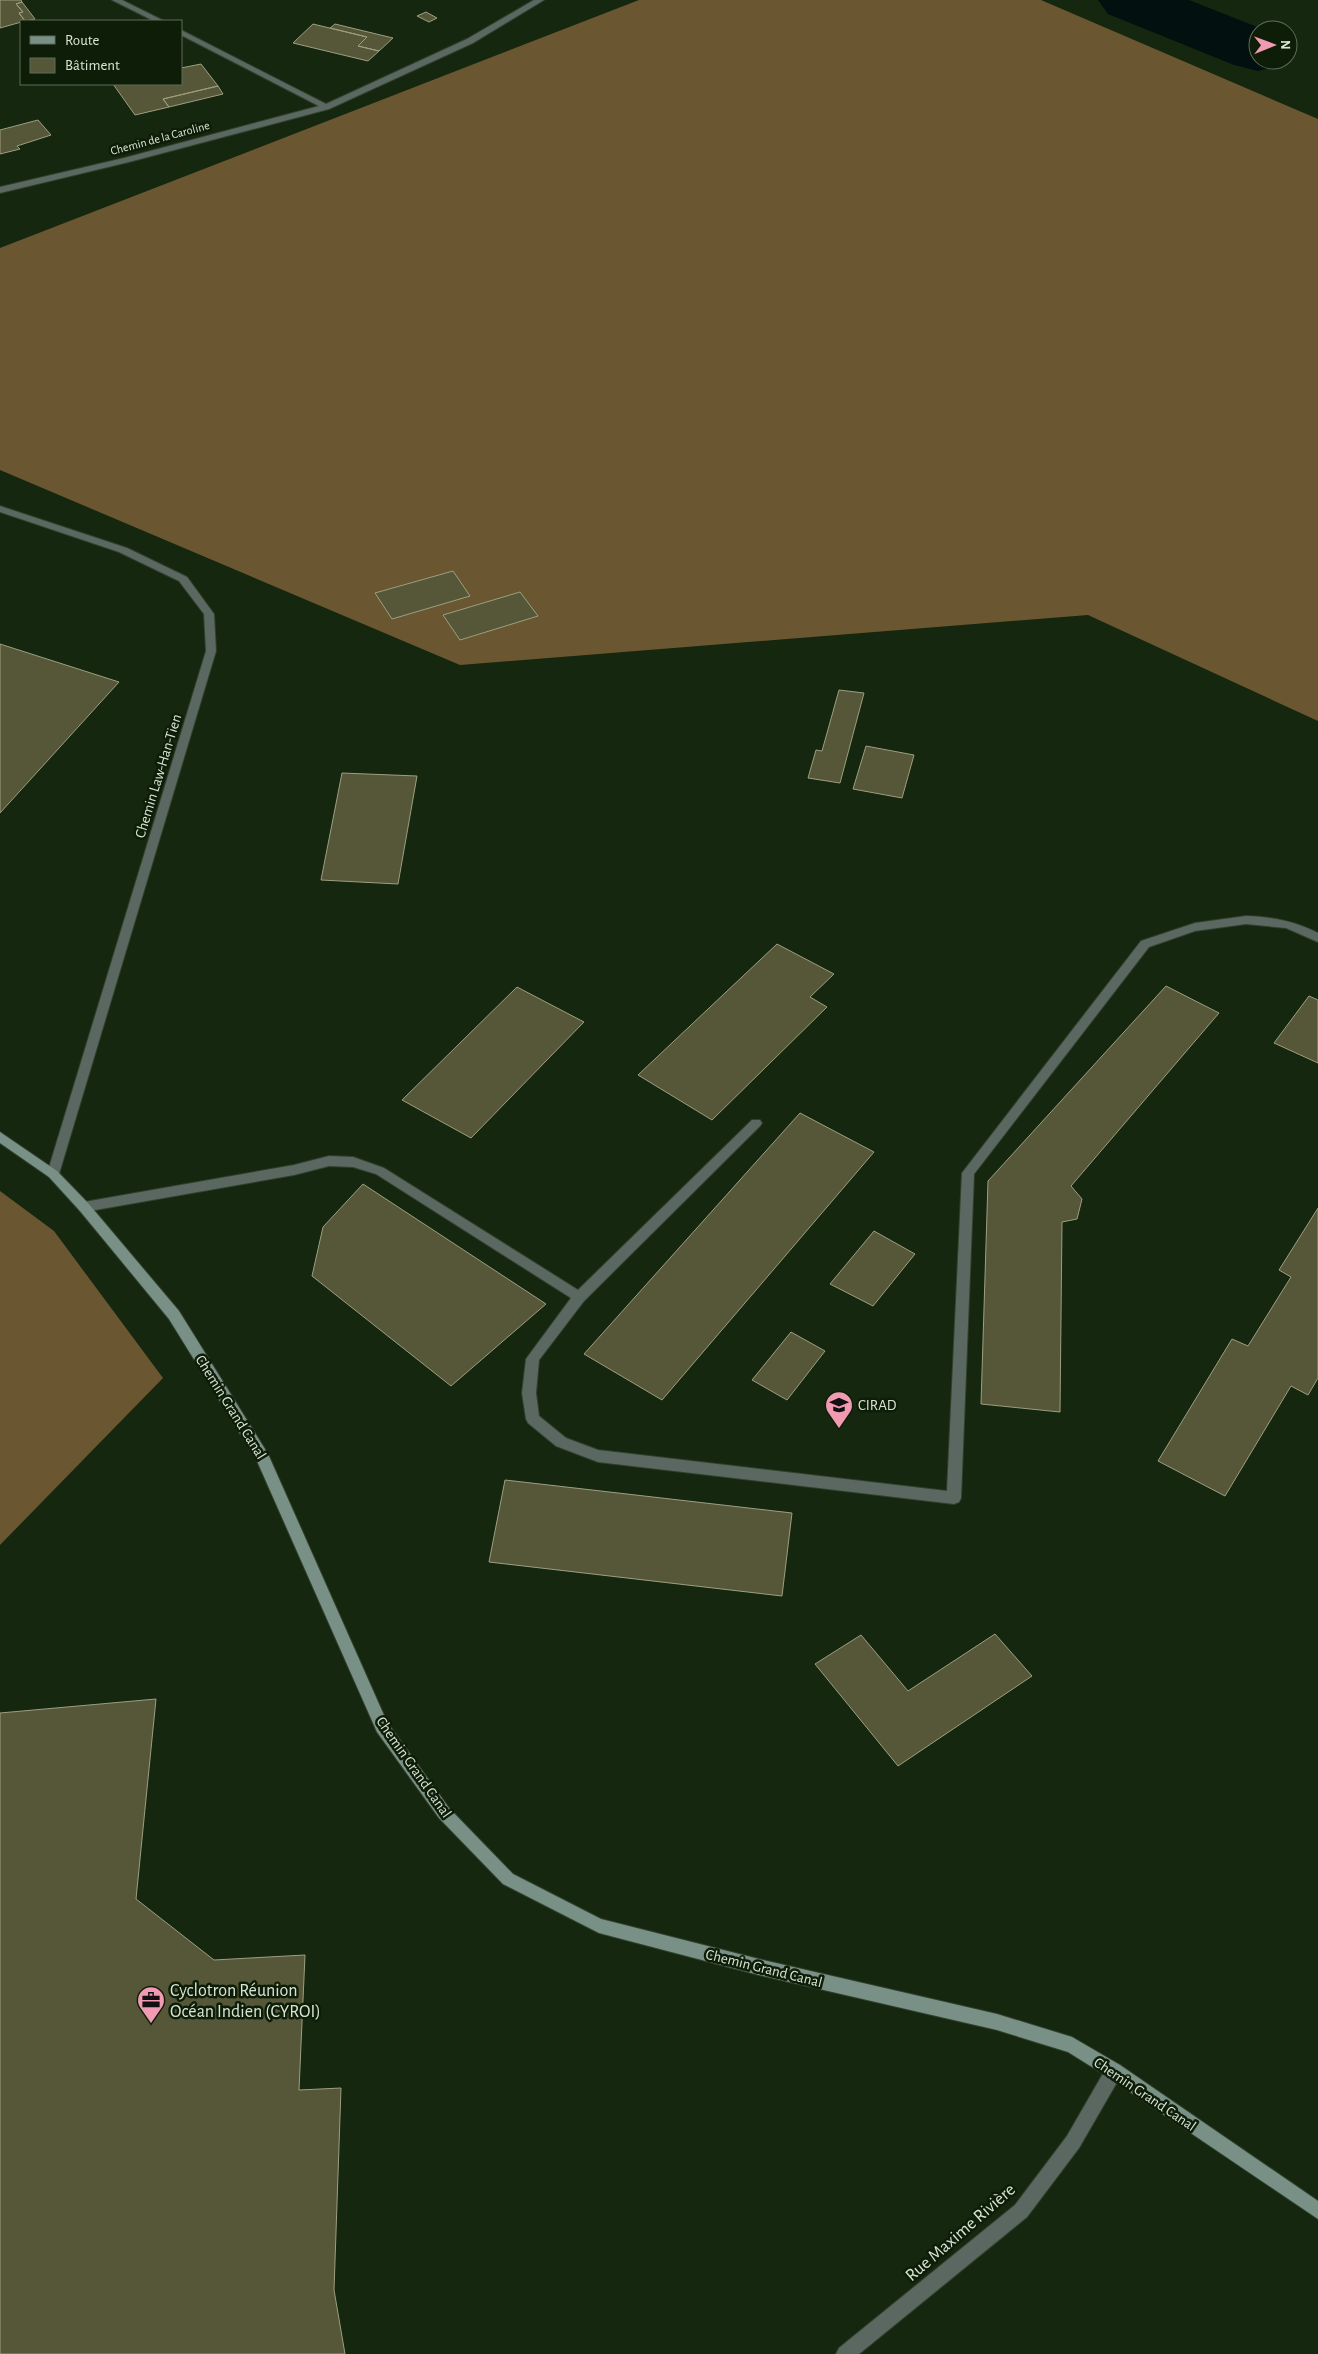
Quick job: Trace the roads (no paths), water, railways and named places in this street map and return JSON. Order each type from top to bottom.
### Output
[{"type":"street","points":[[116,0],[158,20]]},
{"type":"street","name":"Chemin de la Caroline","points":[[0,190],[126,160],[326,106],[470,41],[540,0]]},
{"type":"street","points":[[182,33],[326,106]]},
{"type":"street","name":"Chemin Law-Han-Tien","points":[[0,509],[123,550],[183,579],[209,614],[211,651],[53,1174]]},
{"type":"street","points":[[756,1123],[579,1297],[533,1359],[529,1393],[533,1419],[561,1442],[598,1456],[954,1498],[968,1173],[1145,944],[1178,931],[1226,920],[1283,923],[1318,938]]},
{"type":"street","name":"Chemin Grand Canal","points":[[0,1137],[53,1174],[84,1207],[174,1315],[264,1458],[382,1727],[444,1813],[508,1879],[599,1926],[759,1967],[997,2022],[1072,2046],[1114,2071],[1318,2211]]},
{"type":"street","points":[[84,1207],[294,1170],[329,1161],[353,1162],[380,1172],[579,1297]]},
{"type":"street","name":"Rue Maxime Rivière","points":[[845,2354],[1021,2210],[1073,2142],[1114,2071]]},
{"type":"waterway","points":[[1131,0],[1248,47]]},
{"type":"place","name":"CIRAD","points":[[839,1429]]},
{"type":"place","name":"Cyclotron Réunion Océan Indien (CYROI)","points":[[151,2024]]}]
